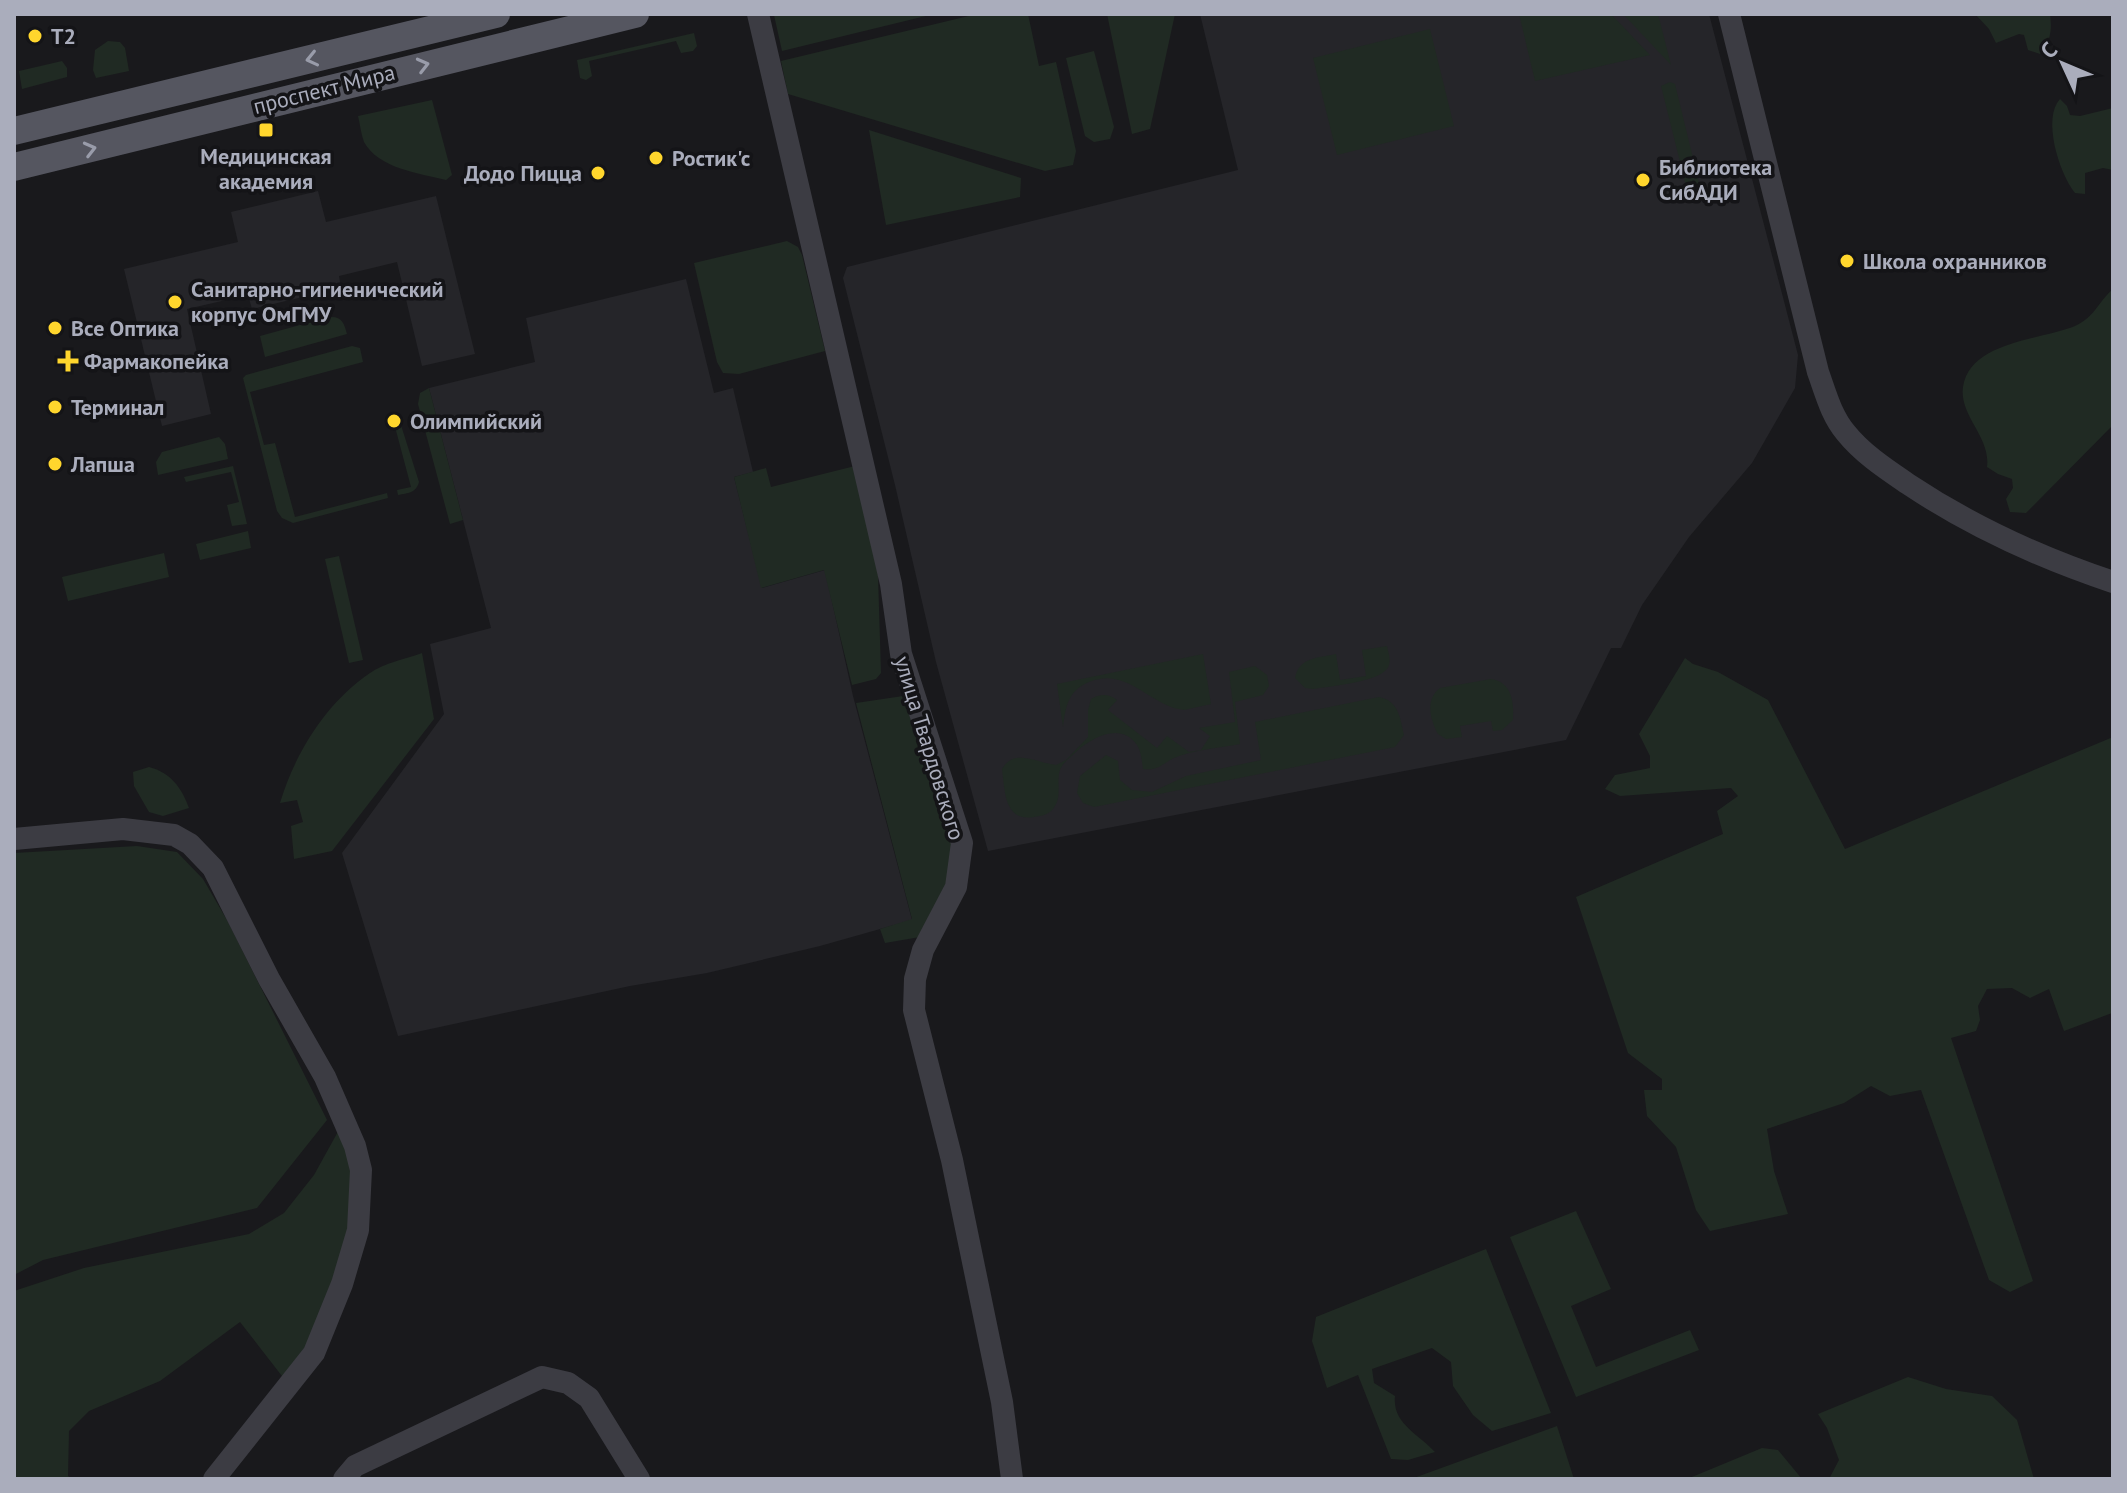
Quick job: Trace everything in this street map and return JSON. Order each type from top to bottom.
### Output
[{"type":"main road","name":"проспект Мира","points":[[14,131],[496,14]]},
{"type":"main road","name":"проспект Мира","points":[[14,167],[635,14]]},
{"type":"street","name":"улица Твардовского","points":[[758,14],[891,584],[901,654],[962,843],[956,887],[923,950],[915,979],[914,1010],[952,1160],[1002,1402],[1012,1479]]},
{"type":"street","points":[[1729,14],[1818,372],[1832,413],[1847,434],[1877,464],[1936,503],[2067,567],[2113,582]]},
{"type":"street","points":[[14,839],[123,829],[174,835],[190,844],[213,868],[269,979],[325,1077],[355,1146],[361,1170],[358,1230],[342,1284],[314,1353],[214,1479]]},
{"type":"street","points":[[344,1479],[355,1466],[542,1377],[568,1383],[589,1398],[639,1479]]},
{"type":"shaded area","points":[[934,14],[782,51],[774,15]]},
{"type":"shaded area","points":[[977,14],[1028,14],[1039,66],[1056,62],[1076,151],[1073,165],[1045,171],[788,94],[781,61]]},
{"type":"shaded area","points":[[1107,14],[1175,14],[1150,129],[1132,134]]},
{"type":"shaded area","points":[[1200,14],[1709,14],[1798,355],[1795,388],[1752,463],[1689,537],[1642,605],[1621,648],[1611,648],[1566,740],[988,851],[936,662],[843,278],[847,267],[1238,170]]},
{"type":"shaded area","points":[[1519,14],[1611,14],[1650,55],[1535,81]]},
{"type":"shaded area","points":[[1623,14],[1658,14],[1671,65]]},
{"type":"shaded area","points":[[1975,14],[2050,14],[2049,40],[2040,54],[2028,50],[2024,35],[1996,43],[1989,29]]},
{"type":"shaded area","points":[[1430,29],[1454,126],[1337,155],[1313,58]]},
{"type":"shaded area","points":[[694,33],[697,46],[693,51],[681,53],[676,41],[589,61],[592,76],[586,80],[580,78],[577,60]]},
{"type":"shaded area","points":[[108,41],[120,42],[125,48],[129,71],[96,78],[93,70],[95,50]]},
{"type":"shaded area","points":[[1094,51],[1114,127],[1110,139],[1094,142],[1085,136],[1066,58]]},
{"type":"shaded area","points":[[62,61],[67,68],[67,77],[22,89],[19,71]]},
{"type":"shaded area","points":[[1670,82],[1675,84],[1701,191],[1688,194],[1661,86]]},
{"type":"shaded area","points":[[2060,99],[2070,115],[2080,116],[2113,108],[2113,170],[2103,168],[2085,173],[2085,194],[2075,193],[2058,159],[2052,119]]},
{"type":"shaded area","points":[[432,100],[452,175],[446,180],[400,168],[379,158],[364,142],[358,116]]},
{"type":"shaded area","points":[[869,130],[1021,178],[1020,197],[886,225]]},
{"type":"shaded area","name":"Санитарно-гигиенический корпус ОмГМУ","points":[[318,191],[326,222],[436,196],[475,354],[422,366],[397,262],[339,276],[341,288],[252,309],[248,295],[187,309],[211,414],[162,426],[124,269],[238,242],[231,212]]},
{"type":"shaded area","points":[[787,241],[798,247],[802,255],[825,351],[739,374],[723,373],[717,362],[694,263]]},
{"type":"shaded area","points":[[686,279],[714,393],[733,388],[753,472],[734,477],[762,588],[825,570],[853,696],[912,920],[707,973],[630,986],[398,1036],[342,853],[444,714],[430,644],[491,628],[429,388],[535,362],[526,318]]},
{"type":"shaded area","points":[[2113,289],[2113,425],[2026,513],[2010,512],[2006,499],[2013,488],[2012,479],[1987,467],[1984,446],[1963,398],[1968,372],[1993,351],[2082,322]]},
{"type":"shaded area","points":[[329,317],[342,321],[347,334],[265,357],[260,336]]},
{"type":"shaded area","points":[[352,346],[360,348],[363,362],[250,392],[264,445],[275,443],[295,517],[387,493],[388,498],[293,523],[282,518],[277,511],[243,378]]},
{"type":"shaded area","points":[[429,388],[463,520],[450,524],[418,404],[420,393]]},
{"type":"shaded area","points":[[400,422],[419,482],[414,490],[398,495],[397,490],[411,487],[394,423]]},
{"type":"shaded area","points":[[219,437],[225,444],[228,459],[158,475],[156,462],[162,452]]},
{"type":"shaded area","points":[[233,466],[247,524],[232,526],[227,505],[239,502],[231,472],[186,482],[184,477]]},
{"type":"shaded area","points":[[855,466],[878,575],[881,673],[876,679],[852,685],[824,570],[761,588],[734,477],[766,468],[771,487]]},
{"type":"shaded area","points":[[248,531],[251,548],[200,560],[196,544]]},
{"type":"shaded area","points":[[164,553],[169,577],[68,601],[62,577]]},
{"type":"shaded area","points":[[339,556],[363,660],[349,663],[325,559]]},
{"type":"shaded area","points":[[1387,646],[1389,665],[1378,676],[1313,689],[1305,688],[1295,678],[1305,662],[1336,654],[1340,680],[1366,676],[1362,650]]},
{"type":"shaded area","points":[[422,653],[434,719],[332,851],[294,859],[291,826],[303,822],[297,800],[280,803],[294,766],[314,730],[339,699],[370,673]]},
{"type":"shaded area","points":[[1203,654],[1211,704],[1184,710],[1174,708],[1123,681],[1101,679],[1089,682],[1072,694],[1063,727],[1057,684]]},
{"type":"shaded area","points":[[1685,658],[1718,672],[1768,700],[1845,849],[2113,737],[2112,1013],[2064,1031],[2049,989],[2030,998],[2012,988],[1987,989],[1978,1006],[1980,1020],[1976,1031],[1951,1038],[2033,1281],[2010,1292],[1989,1280],[1921,1090],[1890,1096],[1871,1086],[1844,1103],[1767,1129],[1774,1171],[1788,1214],[1710,1231],[1696,1210],[1676,1147],[1647,1116],[1644,1090],[1662,1090],[1662,1079],[1628,1053],[1576,897],[1723,834],[1717,811],[1738,796],[1731,788],[1620,796],[1605,789],[1615,775],[1650,768],[1650,756],[1639,734]]},
{"type":"shaded area","points":[[1255,666],[1267,675],[1269,686],[1263,695],[1235,702],[1240,744],[1189,753],[1156,768],[1143,769],[1137,745],[1130,738],[1123,734],[1107,734],[1084,746],[1063,764],[1057,802],[1051,811],[1040,816],[1024,817],[1011,810],[1002,769],[1013,759],[1019,758],[1056,765],[1066,760],[1088,737],[1091,699],[1104,695],[1117,700],[1108,710],[1157,748],[1167,736],[1189,752],[1201,750],[1210,736],[1199,728],[1235,722],[1229,672]]},
{"type":"shaded area","points":[[1491,679],[1503,684],[1510,694],[1513,720],[1502,730],[1493,731],[1491,721],[1460,726],[1462,737],[1446,739],[1438,734],[1430,710],[1435,693],[1440,688]]},
{"type":"shaded area","points":[[903,696],[954,849],[951,881],[920,937],[885,943],[880,929],[912,919],[856,703]]},
{"type":"shaded area","points":[[1379,697],[1391,702],[1400,717],[1404,735],[1395,747],[1094,807],[1083,803],[1077,793],[1080,776],[1106,755],[1118,761],[1120,780],[1132,790],[1152,792],[1186,776],[1261,760],[1255,722]]},
{"type":"shaded area","points":[[149,767],[174,782],[189,808],[163,816],[149,812],[134,786],[133,772]]},
{"type":"shaded area","points":[[137,846],[177,852],[203,879],[227,920],[327,1120],[257,1208],[43,1260],[14,1275],[14,853]]},
{"type":"shaded area","points":[[340,1128],[347,1146],[352,1222],[315,1336],[285,1380],[240,1322],[160,1381],[89,1411],[69,1431],[68,1476],[72,1479],[14,1479],[14,1291],[84,1268],[249,1234],[284,1213],[314,1175]]},
{"type":"shaded area","points":[[1576,1211],[1611,1289],[1571,1306],[1596,1367],[1690,1330],[1699,1350],[1576,1397],[1510,1237]]},
{"type":"shaded area","points":[[1486,1249],[1551,1413],[1492,1431],[1473,1415],[1453,1386],[1451,1362],[1432,1348],[1372,1369],[1374,1383],[1395,1396],[1395,1406],[1402,1421],[1435,1452],[1408,1460],[1391,1459],[1358,1375],[1327,1388],[1312,1341],[1316,1317]]},
{"type":"shaded area","points":[[1908,1377],[1946,1389],[1992,1396],[2017,1420],[2034,1479],[1829,1479],[1839,1460],[1818,1414]]},
{"type":"shaded area","points":[[1557,1426],[1574,1479],[1411,1479]]},
{"type":"shaded area","points":[[1762,1448],[1778,1450],[1802,1479],[1687,1479]]},
{"type":"place","name":"T2","points":[[35,36]]},
{"type":"place","name":"Медицинская академия","points":[[266,130]]},
{"type":"place","name":"Ростик'с","points":[[656,158]]},
{"type":"place","name":"Додо Пицца","points":[[598,173]]},
{"type":"place","name":"Библиотека СибАДИ","points":[[1643,180]]},
{"type":"place","name":"Школа охранников","points":[[1847,261]]},
{"type":"place","name":"Санитарно-гигиенический корпус ОмГМУ","points":[[175,302]]},
{"type":"place","name":"Все Оптика","points":[[55,328]]},
{"type":"place","name":"Фармакопейка","points":[[68,361]]},
{"type":"place","name":"Терминал","points":[[55,407]]},
{"type":"place","name":"Олимпийский","points":[[394,421]]},
{"type":"place","name":"Лапша","points":[[55,464]]}]
